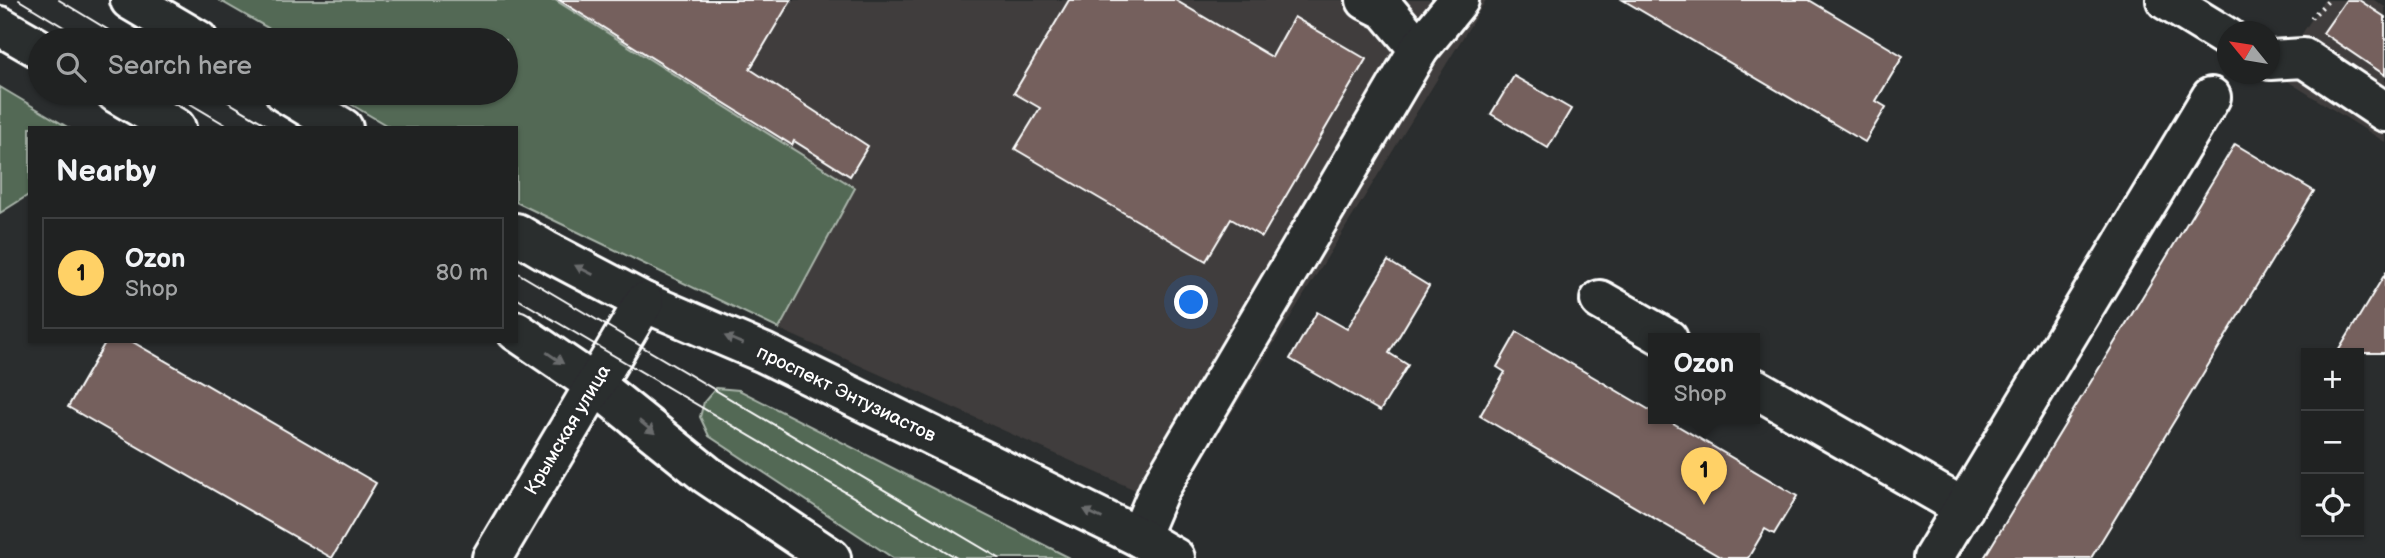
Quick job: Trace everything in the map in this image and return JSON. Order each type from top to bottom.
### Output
[{"type":"main road","points":[[130,0],[178,28]]},
{"type":"main road","points":[[1366,0],[1386,10],[1419,49]]},
{"type":"main road","points":[[1139,537],[1159,490],[1419,49],[1459,0]]},
{"type":"main road","points":[[2166,0],[2217,31]]},
{"type":"main road","points":[[0,26],[28,42]]},
{"type":"main road","points":[[2280,59],[2304,58],[2385,111]]},
{"type":"main road","points":[[1933,558],[2211,97]]},
{"type":"main road","points":[[137,105],[173,126]]},
{"type":"main road","points":[[305,105],[340,126]]},
{"type":"main road","name":"проспект Энтузиастов","points":[[518,234],[645,302],[777,359],[1139,537],[1175,558]]},
{"type":"main road","points":[[1600,300],[1658,333]]},
{"type":"main road","name":"Крымская улица","points":[[492,558],[645,302]]},
{"type":"main road","points":[[518,332],[594,384],[707,475],[831,558]]},
{"type":"main road","points":[[1760,391],[1964,508]]},
{"type":"shaded area","points":[[629,0],[1486,0],[1173,507],[779,329],[855,188],[608,33]]},
{"type":"shaded area","points":[[2324,0],[2374,0],[2385,7],[2385,142],[2280,76],[2280,68]]},
{"type":"green space","points":[[219,0],[555,0],[855,188],[779,329],[518,203],[518,126],[388,126],[352,105],[518,105],[518,28],[268,28]]},
{"type":"green space","points":[[0,87],[66,126],[28,126],[28,195],[0,213]]},
{"type":"green space","points":[[716,388],[739,390],[1070,558],[893,558],[709,436],[700,417],[704,402]]},
{"type":"building","points":[[559,0],[791,0],[750,69],[868,146],[850,176],[794,141],[792,145]]},
{"type":"building","points":[[1069,0],[1175,0],[1272,57],[1294,17],[1366,59],[1262,237],[1231,219],[1206,261],[1015,149],[1040,108],[1014,93]]},
{"type":"building","points":[[1623,0],[1809,0],[1903,56],[1876,101],[1886,107],[1865,142]]},
{"type":"building","points":[[2346,0],[2359,0],[2385,17],[2385,75],[2323,33]]},
{"type":"building","points":[[1514,76],[1571,109],[1548,148],[1491,114]]},
{"type":"building","points":[[2235,144],[2314,191],[2091,558],[1984,558]]},
{"type":"building","points":[[1388,261],[1429,286],[1389,353],[1408,365],[1380,411],[1290,359],[1317,312],[1347,329]]},
{"type":"building","points":[[2385,274],[2385,353],[2364,353],[2364,348],[2340,348]]},
{"type":"building","points":[[1517,332],[1648,409],[1648,424],[1675,424],[1797,496],[1774,534],[1765,529],[1748,558],[1722,558],[1480,416],[1505,372],[1497,367]]},
{"type":"building","points":[[105,343],[134,343],[376,483],[332,558],[68,407]]},
{"type":"tram line","points":[[19,0],[65,28]]},
{"type":"tram line","points":[[59,0],[105,28]]},
{"type":"tram line","points":[[192,105],[228,126]]},
{"type":"tram line","points":[[233,105],[269,126]]},
{"type":"tram line","points":[[518,273],[999,558]]},
{"type":"tram line","points":[[518,299],[957,558]]},
{"type":"place","name":"Ozon","points":[[1704,505]]}]
